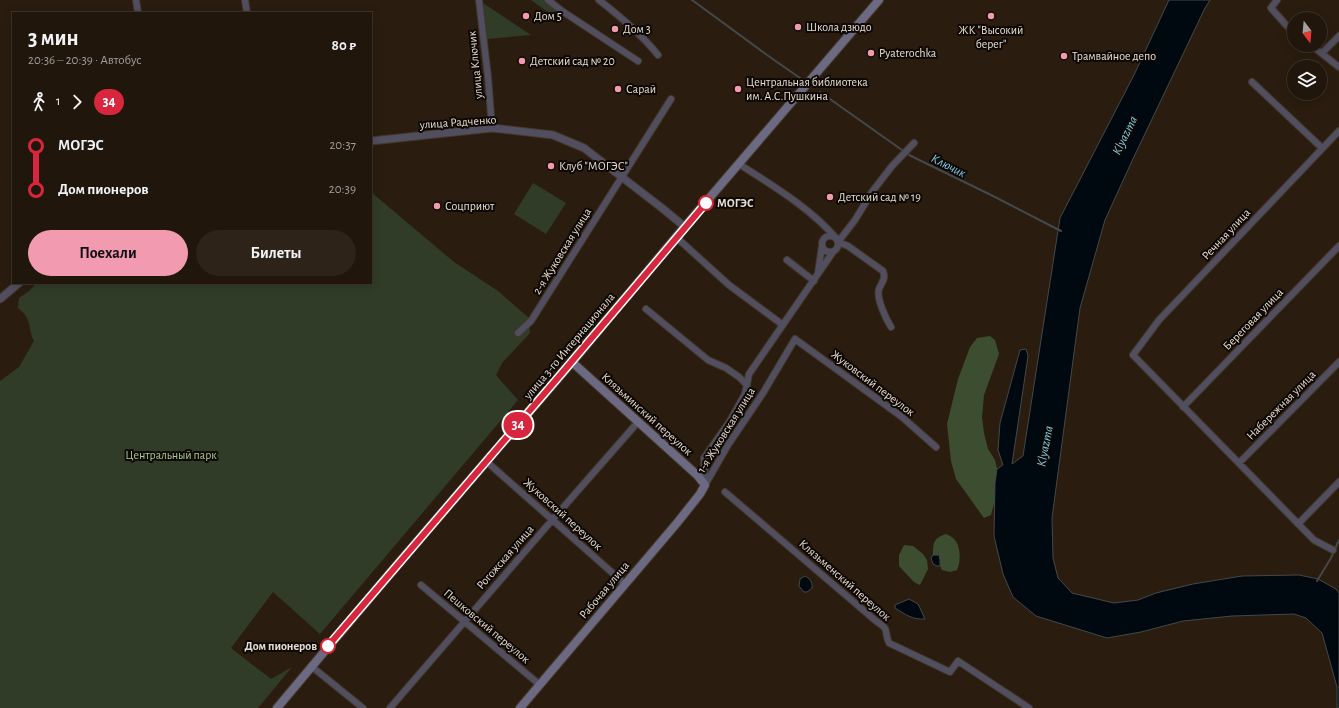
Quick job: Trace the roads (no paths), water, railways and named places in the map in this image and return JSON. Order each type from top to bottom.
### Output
[{"type":"main road","name":"улица 3-го Интернационала","points":[[277,708],[311,666],[487,462],[676,237],[879,0]]},
{"type":"main road","name":"Клязьминский переулок","points":[[572,362],[705,485]]},
{"type":"main road","name":"Рабочая улица","points":[[520,708],[691,506],[705,485]]},
{"type":"street","points":[[136,0],[138,12]]},
{"type":"street","points":[[245,0],[246,12]]},
{"type":"street","name":"улица Ключик","points":[[479,0],[492,128]]},
{"type":"street","points":[[548,0],[562,11],[638,61]]},
{"type":"street","points":[[599,0],[626,21],[647,41],[658,55]]},
{"type":"street","points":[[1277,0],[1271,8],[1287,26]]},
{"type":"street","points":[[1339,36],[1322,53],[1339,67]]},
{"type":"street","points":[[1252,82],[1322,148]]},
{"type":"street","name":"2-я Жуковская улица","points":[[518,333],[531,321],[671,99]]},
{"type":"street","name":"улица Радченко","points":[[372,141],[492,128],[553,135],[584,148],[685,227]]},
{"type":"street","name":"Речная улица","points":[[1183,407],[1133,355],[1159,320],[1339,131]]},
{"type":"street","points":[[837,240],[855,220],[872,192],[892,166],[914,143]]},
{"type":"street","points":[[739,164],[793,199],[825,226],[837,240],[837,248],[833,252],[827,251],[822,246]]},
{"type":"street","points":[[787,260],[815,279],[822,243],[825,238],[825,226]]},
{"type":"street","points":[[825,238],[831,236],[883,271],[885,276],[879,290],[880,298],[883,311],[891,327]]},
{"type":"street","points":[[676,237],[729,285],[783,325]]},
{"type":"street","name":"Береговая улица","points":[[1183,407],[1339,246]]},
{"type":"street","name":"1-я Жуковская улица","points":[[705,485],[704,458],[730,421],[745,394],[749,374],[833,252]]},
{"type":"street","points":[[0,299],[18,284]]},
{"type":"street","points":[[646,309],[708,360],[726,368],[747,385]]},
{"type":"street","name":"1-я Жуковская улица","points":[[705,485],[728,445],[763,393],[795,338]]},
{"type":"street","name":"Жуковский переулок","points":[[795,338],[902,417],[936,447]]},
{"type":"street","name":"Набережная улица","points":[[1239,463],[1339,362]]},
{"type":"street","points":[[1183,407],[1314,540],[1336,552]]},
{"type":"street","name":"Рогожская улица","points":[[390,708],[552,519],[638,422]]},
{"type":"street","name":"Жуковский переулок","points":[[487,462],[625,584]]},
{"type":"street","points":[[1298,524],[1339,482]]},
{"type":"street","name":"Клязьменский переулок","points":[[725,492],[876,621],[885,627],[889,643],[950,672],[958,661],[1029,708]]},
{"type":"street","name":"Пешковский переулок","points":[[421,585],[540,684]]},
{"type":"street","points":[[311,666],[363,708]]},
{"type":"water","name":"Klyazma","points":[[1169,0],[1210,0],[1105,220],[1080,308],[1052,518],[1053,558],[1058,578],[1072,593],[1114,603],[1138,600],[1156,593],[1193,584],[1242,576],[1299,575],[1318,579],[1336,589],[1339,593],[1339,708],[1337,708],[1337,687],[1322,633],[1306,618],[1294,614],[1232,616],[1183,621],[1141,632],[1107,638],[1036,616],[1013,597],[1003,574],[994,536],[995,483],[997,469],[1003,465],[998,450],[1000,423],[1020,350],[1026,349],[1028,356],[1012,464],[1023,456],[1060,218],[1134,75]]},
{"type":"water","points":[[933,555],[939,555],[940,566],[933,564],[931,558]]},
{"type":"water","points":[[805,576],[812,584],[812,588],[807,592],[804,592],[799,586],[800,579]]},
{"type":"water","points":[[909,599],[918,604],[925,619],[912,618],[895,608],[895,605]]},
{"type":"waterway","name":"Ключик","points":[[692,0],[800,78]]},
{"type":"waterway","name":"Ключик","points":[[820,92],[909,155],[1061,231]]},
{"type":"waterway","points":[[1317,581],[1331,558],[1339,540]]},
{"type":"place","name":"Дом 5","points":[[526,16]]},
{"type":"place","name":"ЖК \"Высокий берег\"","points":[[991,16]]},
{"type":"place","name":"Школа дзюдо","points":[[798,27]]},
{"type":"place","name":"Дом 3","points":[[615,29]]},
{"type":"place","name":"Pyaterochka","points":[[871,53]]},
{"type":"place","name":"Трамвайное депо","points":[[1064,56]]},
{"type":"place","name":"Детский сад № 20","points":[[522,61]]},
{"type":"place","name":"Сарай","points":[[618,89]]},
{"type":"place","name":"Центральная библиотека им. А.С.Пушкина","points":[[738,89]]},
{"type":"place","name":"Клуб \"МОГЭС\"","points":[[551,166]]},
{"type":"place","name":"Детский сад № 19","points":[[830,197]]},
{"type":"place","name":"МОГЭС","points":[[706,203]]},
{"type":"place","name":"Соцприют","points":[[437,206]]},
{"type":"place","name":"Дом пионеров","points":[[328,646]]},
{"type":"park label","name":"Центральный парк","points":[[171,455]]}]
